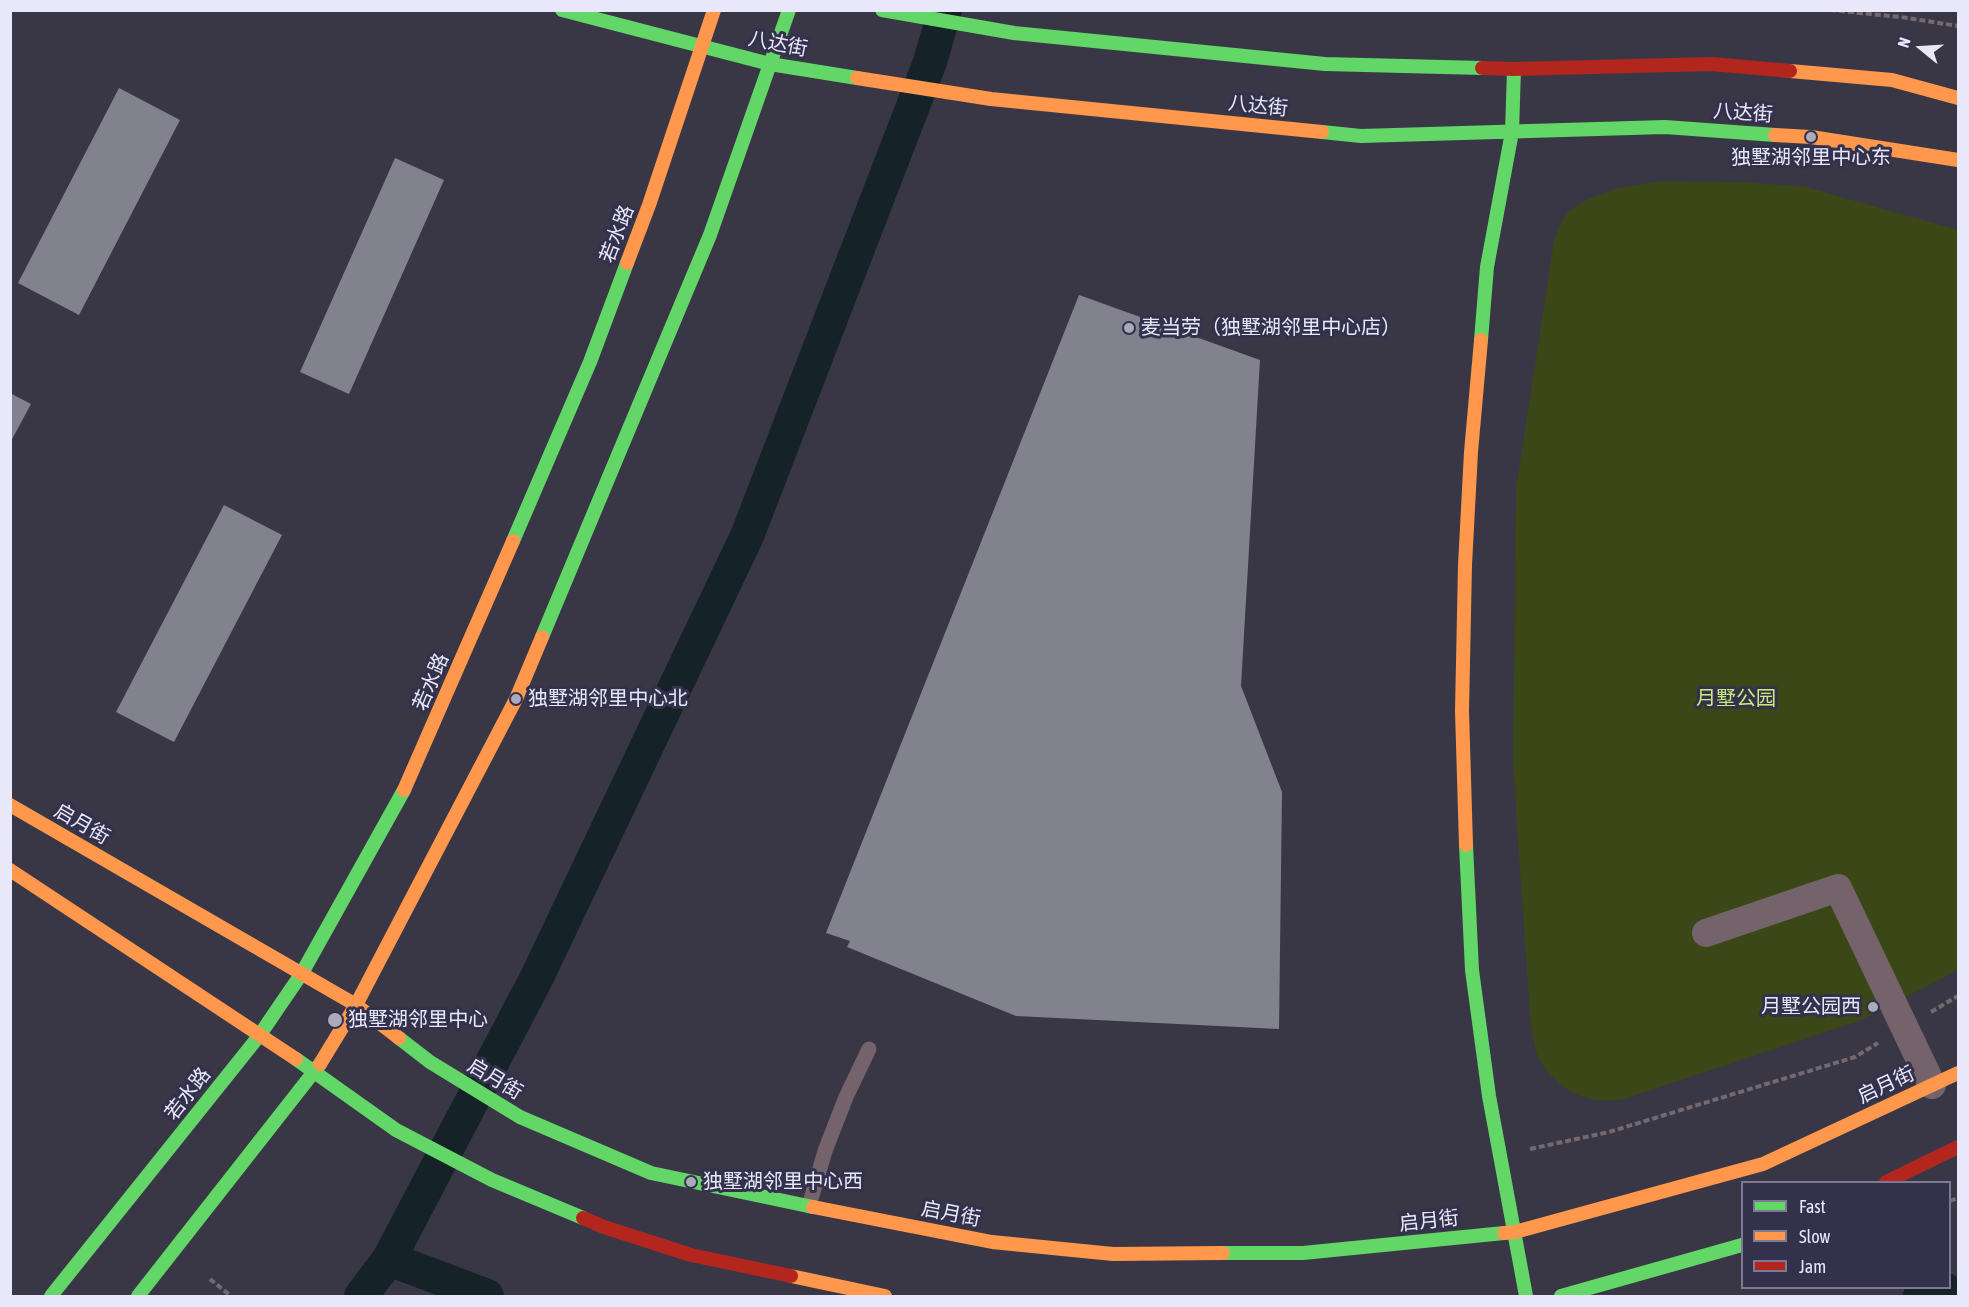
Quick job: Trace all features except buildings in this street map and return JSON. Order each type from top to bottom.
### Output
[{"type":"street","name":"八达街","points":[[562,10],[770,64],[991,99],[1361,136],[1677,128],[1811,137],[1959,160]]},
{"type":"street","name":"若水路","points":[[51,1296],[259,1036],[302,973],[412,775],[590,362],[649,205],[714,10]]},
{"type":"street","points":[[138,1296],[315,1072],[356,1005],[516,699],[710,235],[789,10]]},
{"type":"street","points":[[882,10],[1014,33],[1325,64],[1514,69],[1712,64],[1892,80],[1959,98]]},
{"type":"street","points":[[1514,69],[1512,132],[1487,267],[1471,452],[1465,565],[1462,711],[1472,970],[1489,1096],[1526,1296]]},
{"type":"street","name":"启月街","points":[[10,805],[356,1005],[430,1062],[520,1117],[651,1173],[992,1242],[1113,1254],[1303,1253],[1515,1232],[1763,1164],[1959,1072]]},
{"type":"street","points":[[10,870],[315,1072],[396,1130],[492,1180],[604,1227],[691,1255],[885,1296]]},
{"type":"street","points":[[1706,933],[1838,888],[1932,1085]]},
{"type":"street","points":[[1888,1181],[1959,1147]]},
{"type":"street","points":[[1561,1296],[1741,1246]]},
{"type":"lane","points":[[809,1206],[825,1151],[846,1097],[869,1049]]},
{"type":"path","points":[[1830,10],[1959,26]]},
{"type":"path","points":[[1500,1155],[1609,1132],[1855,1057],[1959,996]]},
{"type":"path","points":[[210,1279],[231,1296]]},
{"type":"green space","name":"月墅公园","points":[[1661,181],[1742,182],[1806,187],[1958,230],[1958,970],[1859,1021],[1624,1099],[1609,1101],[1590,1099],[1563,1087],[1546,1070],[1537,1055],[1531,1030],[1513,765],[1516,489],[1554,241],[1560,224],[1568,212],[1586,200],[1616,189]]},
{"type":"waterway","points":[[361,1296],[389,1259],[536,979],[747,536],[930,62],[945,10]]},
{"type":"waterway","points":[[389,1259],[487,1296]]},
{"type":"waterway","points":[[1920,1296],[1940,1289]]},
{"type":"traffic: fast","points":[[562,10],[770,64],[857,78]]},
{"type":"traffic: fast","points":[[542,637],[710,235],[789,10]]},
{"type":"traffic: fast","points":[[882,10],[1014,33],[1325,64],[1482,68]]},
{"type":"traffic: fast","points":[[1481,340],[1487,267],[1512,132],[1514,69]]},
{"type":"traffic: fast","points":[[1322,132],[1361,136],[1665,127],[1775,135]]},
{"type":"traffic: fast","points":[[513,541],[590,362],[627,263]]},
{"type":"traffic: fast","points":[[51,1296],[259,1036],[302,973],[404,790]]},
{"type":"traffic: fast","points":[[1466,845],[1472,970],[1489,1096],[1526,1296]]},
{"type":"traffic: fast","points":[[399,1038],[430,1062],[520,1117],[651,1173],[813,1207]]},
{"type":"traffic: fast","points":[[296,1059],[396,1130],[492,1180],[583,1218]]},
{"type":"traffic: fast","points":[[138,1296],[320,1064]]},
{"type":"traffic: fast","points":[[1223,1253],[1303,1253],[1504,1233]]},
{"type":"traffic: fast","points":[[1561,1296],[1741,1245]]},
{"type":"traffic: slow","points":[[627,263],[649,205],[714,10]]},
{"type":"traffic: slow","points":[[1790,71],[1892,80],[1958,98]]},
{"type":"traffic: slow","points":[[857,78],[991,99],[1322,132]]},
{"type":"traffic: slow","points":[[1775,135],[1811,137],[1958,160]]},
{"type":"traffic: slow","points":[[1466,845],[1462,711],[1465,565],[1471,452],[1481,340]]},
{"type":"traffic: slow","points":[[404,790],[513,541]]},
{"type":"traffic: slow","points":[[320,1064],[356,1005],[516,699],[542,637]]},
{"type":"traffic: slow","points":[[10,805],[356,1005],[399,1038]]},
{"type":"traffic: slow","points":[[10,870],[296,1059]]},
{"type":"traffic: slow","points":[[1504,1233],[1515,1232],[1763,1164],[1958,1073]]},
{"type":"traffic: slow","points":[[813,1207],[992,1242],[1113,1254],[1223,1253]]},
{"type":"traffic: slow","points":[[791,1276],[885,1296]]},
{"type":"traffic: jam","points":[[1482,68],[1712,64],[1790,71]]},
{"type":"traffic: jam","points":[[1888,1181],[1958,1147]]},
{"type":"traffic: jam","points":[[583,1218],[691,1255],[791,1276]]},
{"type":"place","name":"独墅湖邻里中心东","points":[[1811,137]]},
{"type":"place","name":"麦当劳（独墅湖邻里中心店）","points":[[1129,328]]},
{"type":"place","name":"独墅湖邻里中心北","points":[[516,699]]},
{"type":"place","name":"月墅公园西","points":[[1873,1007]]},
{"type":"place","name":"独墅湖邻里中心","points":[[335,1020]]},
{"type":"place","name":"独墅湖邻里中心西","points":[[691,1182]]}]
